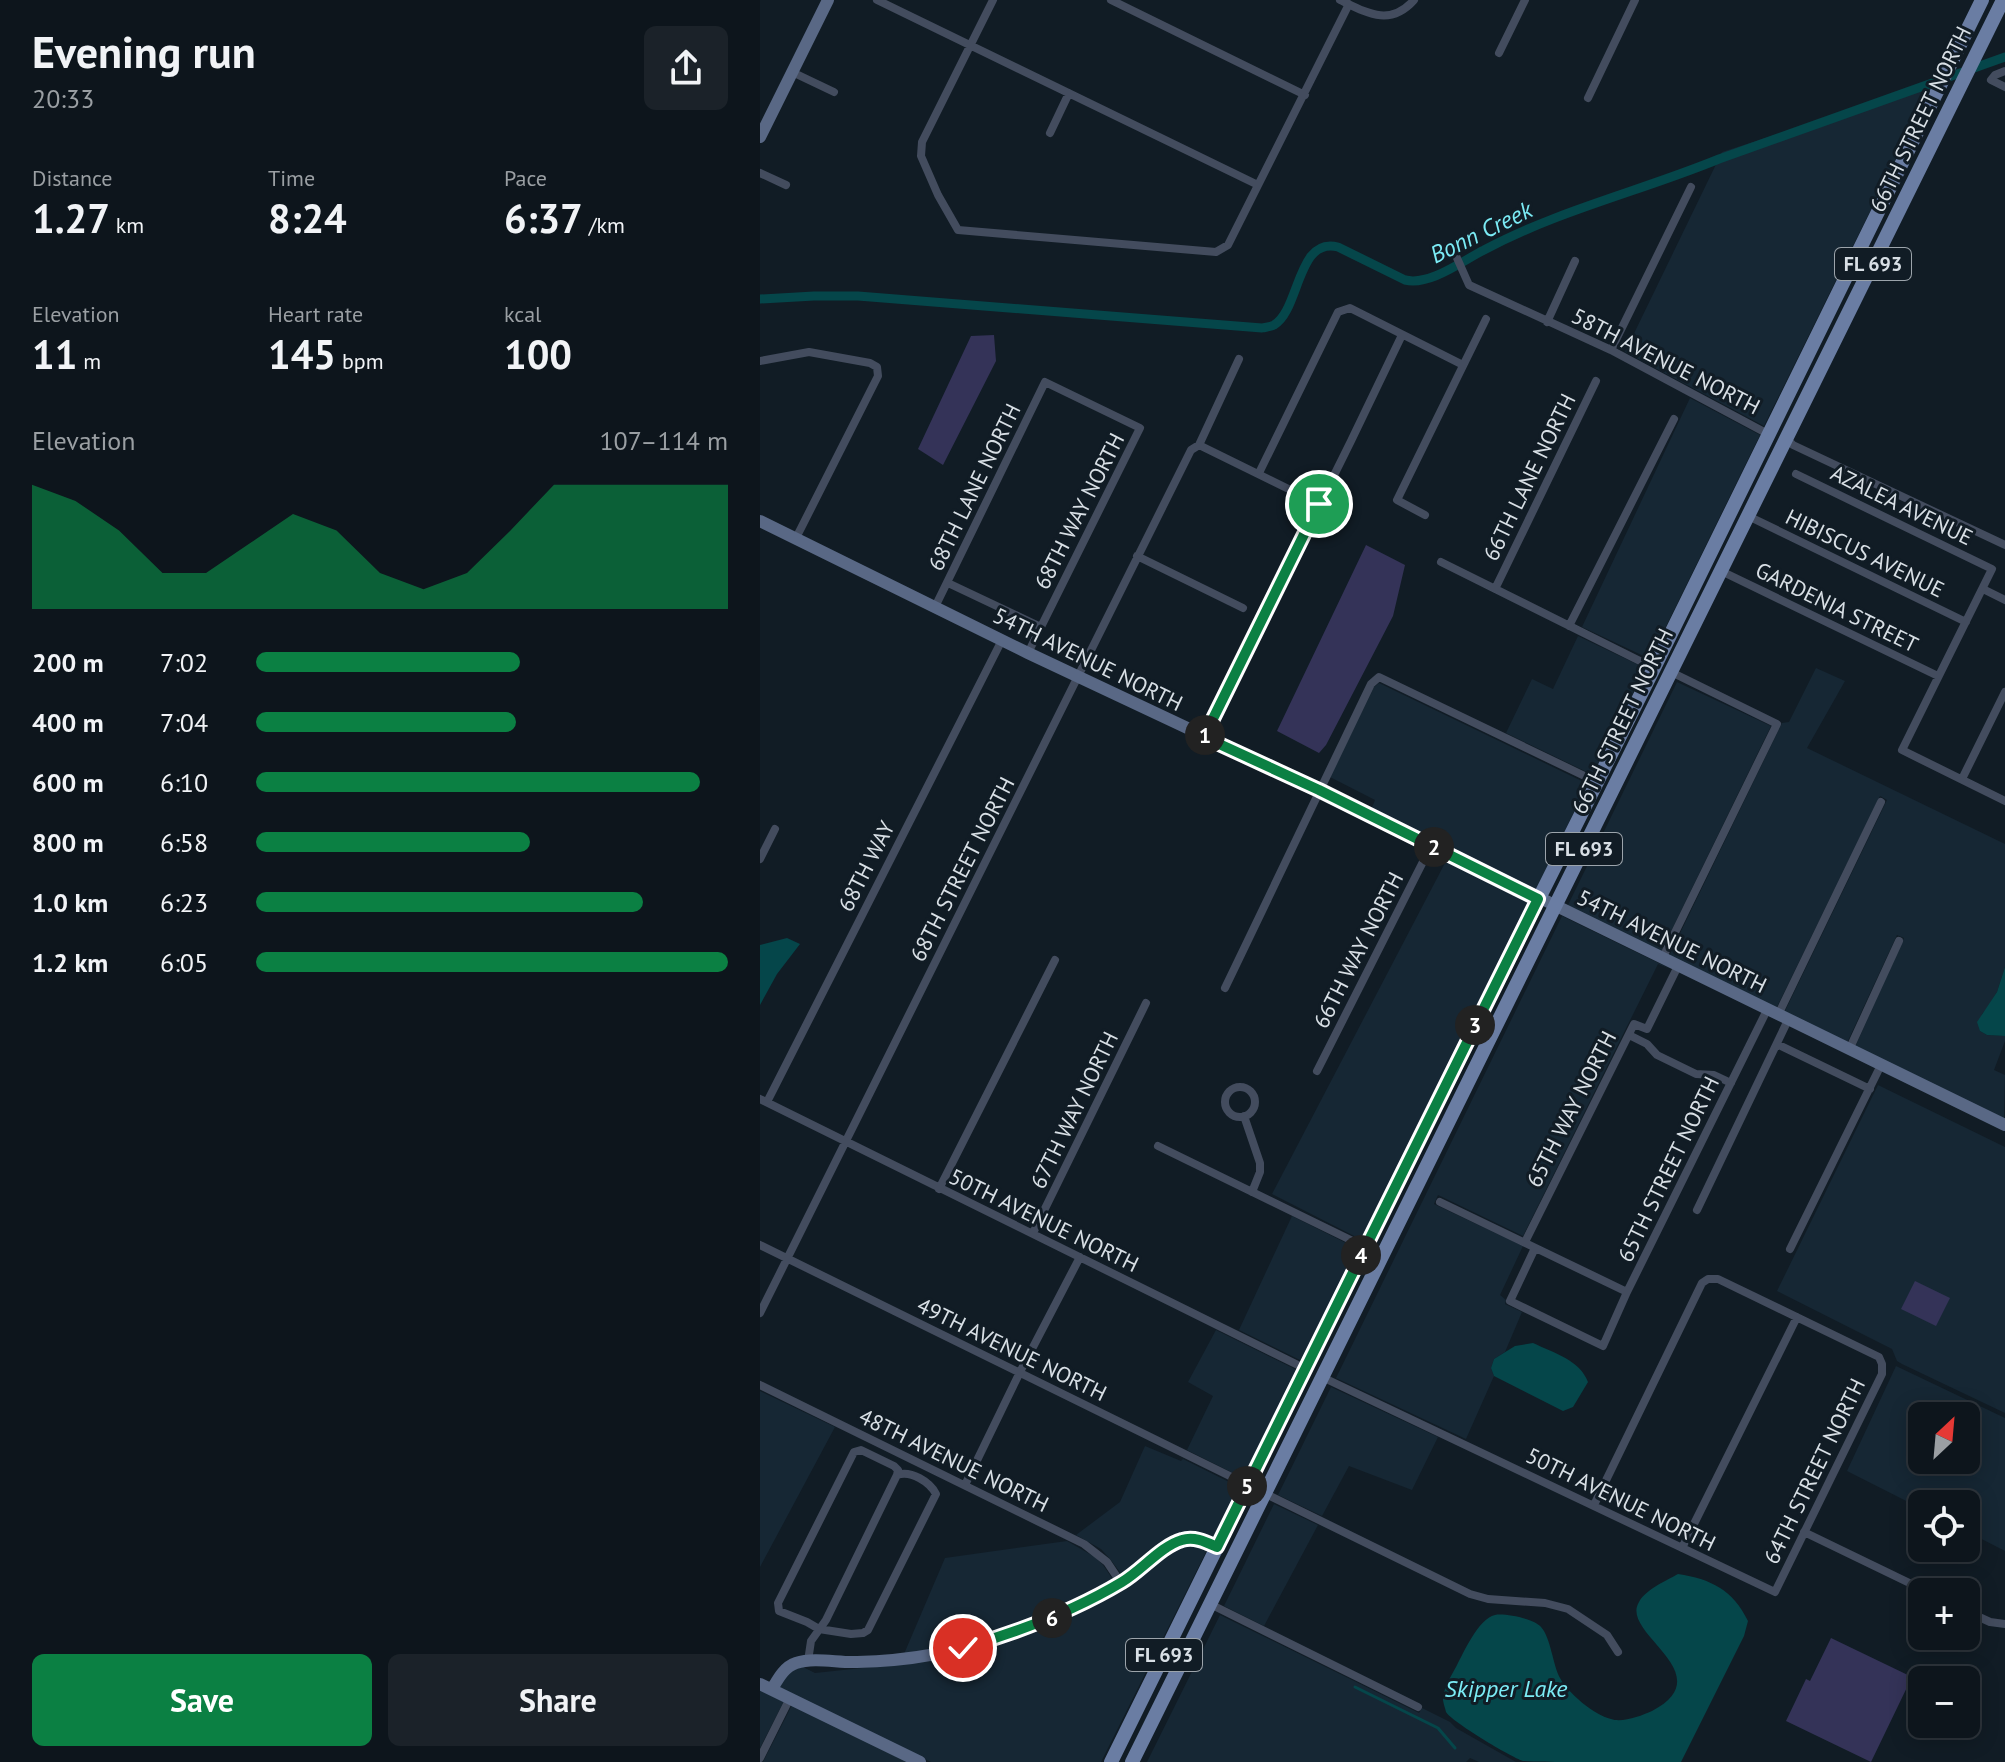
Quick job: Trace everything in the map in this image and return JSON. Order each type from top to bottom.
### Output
[{"type":"main road","points":[[760,137],[828,0]]},
{"type":"main road","name":"66TH STREET NORTH","points":[[1111,1762],[1982,0]]},
{"type":"main road","name":"66TH STREET NORTH","points":[[1132,1762],[2003,0]]},
{"type":"main road","points":[[1786,438],[1787,417],[1824,339],[1822,324]]},
{"type":"main road","points":[[1746,521],[1741,512],[1769,450],[1768,434]]},
{"type":"main road","name":"54TH AVENUE NORTH","points":[[760,521],[2005,1125]]},
{"type":"main road","points":[[1671,672],[1670,654],[1697,580]]},
{"type":"main road","points":[[1629,757],[1629,737],[1648,697],[1655,677],[1654,668]]},
{"type":"main road","points":[[1469,1081],[1463,1075],[1476,1046],[1473,1031]]},
{"type":"main road","points":[[1439,1141],[1436,1128],[1450,1097],[1444,1087]]},
{"type":"main road","points":[[1388,1243],[1388,1225],[1424,1151],[1424,1144],[1418,1139]]},
{"type":"main road","points":[[1322,1377],[1320,1360],[1346,1308],[1348,1281]]},
{"type":"main road","points":[[1289,1444],[1288,1425],[1307,1386],[1309,1374],[1306,1369]]},
{"type":"main road","points":[[1210,1604],[1207,1589],[1228,1542],[1227,1527]]},
{"type":"main road","points":[[920,1762],[766,1686],[787,1667],[797,1663],[908,1658],[963,1648],[1004,1636],[1049,1619],[1121,1583],[1184,1539],[1196,1539],[1217,1547]]},
{"type":"street","points":[[877,0],[1258,185]]},
{"type":"street","points":[[993,0],[922,142],[921,156],[958,230],[1216,252],[1228,245],[1305,95],[1344,2],[1383,17],[1399,13],[1414,0]]},
{"type":"street","points":[[1111,0],[1305,95]]},
{"type":"street","points":[[1499,53],[1525,0]]},
{"type":"street","points":[[1588,98],[1635,0]]},
{"type":"street","points":[[2005,71],[1991,80],[2005,87]]},
{"type":"street","points":[[792,72],[834,92]]},
{"type":"street","points":[[1050,133],[1069,93]]},
{"type":"street","points":[[760,173],[786,185]]},
{"type":"street","points":[[1611,350],[1691,187]]},
{"type":"street","name":"58TH AVENUE NORTH","points":[[1454,252],[1469,285],[1611,350],[1768,434]]},
{"type":"street","points":[[1547,322],[1575,261]]},
{"type":"street","points":[[1259,473],[1338,312],[1350,308],[1463,365]]},
{"type":"street","points":[[1425,515],[1397,500],[1486,319]]},
{"type":"street","points":[[1204,737],[1402,335]]},
{"type":"street","points":[[760,361],[809,352],[877,367],[878,376],[796,538]]},
{"type":"street","name":"68TH STREET NORTH","points":[[760,1313],[1137,556],[1191,450],[1199,445],[1239,359]]},
{"type":"street","name":"66TH LANE NORTH","points":[[1495,589],[1596,381]]},
{"type":"street","name":"68TH WAY NORTH","points":[[1028,653],[1140,428],[1045,382]]},
{"type":"street","name":"68TH LANE NORTH","points":[[935,607],[1045,382]]},
{"type":"street","points":[[1569,626],[1674,419]]},
{"type":"street","points":[[1786,438],[1793,445],[2005,545]]},
{"type":"street","points":[[1199,445],[1319,504]]},
{"type":"street","name":"AZALEA AVENUE","points":[[1796,474],[1992,569],[1983,589]]},
{"type":"street","name":"HIBISCUS AVENUE","points":[[1746,521],[1966,622]]},
{"type":"street","points":[[1137,556],[1243,608]]},
{"type":"street","points":[[1441,562],[1654,668]]},
{"type":"street","name":"GARDENIA STREET","points":[[1721,571],[1938,676]]},
{"type":"street","points":[[948,583],[1041,627]]},
{"type":"street","points":[[2005,600],[1983,589],[1902,750],[2005,801]]},
{"type":"street","name":"68TH WAY","points":[[763,1100],[1002,640]]},
{"type":"street","points":[[1662,959],[1777,724],[1671,672]]},
{"type":"street","points":[[1225,988],[1371,684],[1379,677],[1597,782]]},
{"type":"street","points":[[1962,779],[2005,692]]},
{"type":"street","points":[[1697,1210],[1777,1044],[1778,1015],[1881,802]]},
{"type":"street","points":[[760,859],[775,829]]},
{"type":"street","name":"66TH WAY NORTH","points":[[1317,1071],[1431,846]]},
{"type":"street","points":[[1849,1050],[1899,941]]},
{"type":"street","points":[[939,1189],[1055,960]]},
{"type":"street","name":"65TH WAY NORTH","points":[[1525,1242],[1634,1024],[1647,1029],[1678,966]]},
{"type":"street","name":"67TH WAY NORTH","points":[[1033,1233],[1146,1003]]},
{"type":"street","name":"65TH STREET NORTH","points":[[1535,1248],[1510,1301],[1603,1346],[1731,1083],[1778,1015]]},
{"type":"street","points":[[1629,1035],[1647,1044],[1657,1055],[1696,1074],[1714,1075],[1731,1083]]},
{"type":"street","points":[[1777,1044],[1870,1089]]},
{"type":"street","points":[[1790,1249],[1881,1065]]},
{"type":"street","name":"50TH AVENUE NORTH","points":[[763,1100],[1306,1369]]},
{"type":"street","points":[[1244,1116],[1260,1163],[1252,1192]]},
{"type":"street","points":[[1158,1146],[1365,1247]]},
{"type":"street","points":[[1440,1202],[1627,1292]]},
{"type":"street","name":"49TH AVENUE NORTH","points":[[760,1245],[1248,1485]]},
{"type":"street","points":[[965,1485],[1080,1257]]},
{"type":"street","points":[[1594,1505],[1702,1283],[1708,1279],[1718,1279],[1797,1317],[1682,1548]]},
{"type":"street","name":"64TH STREET NORTH","points":[[1775,1592],[1882,1374],[1879,1357],[1797,1317]]},
{"type":"street","name":"50TH AVENUE NORTH","points":[[1322,1377],[1775,1592]]},
{"type":"street","name":"48TH AVENUE NORTH","points":[[760,1385],[1090,1547],[1107,1562],[1121,1583]]},
{"type":"street","points":[[808,1661],[811,1641],[819,1629],[826,1620],[897,1475],[898,1470],[894,1466],[861,1450],[854,1452],[778,1603],[779,1611],[819,1629],[859,1634],[868,1630],[936,1494],[931,1485],[912,1475],[897,1475]]},
{"type":"street","points":[[1266,1494],[1470,1594],[1488,1599],[1545,1603],[1568,1609],[1607,1635],[1618,1652]]},
{"type":"street","points":[[1804,1532],[1908,1582]]},
{"type":"street","points":[[1210,1604],[1418,1707]]},
{"type":"street","points":[[1980,1617],[2005,1624]]},
{"type":"street","points":[[760,1758],[790,1698]]},
{"type":"shaded area","points":[[1933,84],[1764,426],[1625,352],[1722,152]]},
{"type":"shaded area","points":[[994,335],[996,361],[943,465],[918,449],[971,336]]},
{"type":"shaded area","points":[[1690,398],[1760,435],[1650,659],[1582,627]]},
{"type":"shaded area","points":[[1366,545],[1405,565],[1393,616],[1319,753],[1277,731]]},
{"type":"shaded area","points":[[1578,636],[1645,668],[1593,775],[1506,733],[1532,679],[1553,689]]},
{"type":"shaded area","points":[[1816,668],[1845,681],[1807,748],[2005,844],[2005,967],[1997,992],[1982,1014],[1980,1031],[1987,1035],[2005,1036],[1994,1070],[2005,1075],[2004,1119],[1855,1047],[1904,938],[1897,935],[1847,1043],[1784,1013],[1887,800],[1880,796],[1776,1009],[1669,956],[1782,723],[1789,722]]},
{"type":"shaded area","points":[[1677,682],[1771,726],[1661,952],[1567,907]]},
{"type":"shaded area","points":[[1379,683],[1588,784],[1535,892],[1371,810],[1375,800],[1330,777],[1374,687]]},
{"type":"shaded area","points":[[1433,852],[1531,901],[1362,1240],[1272,1194],[1445,863]]},
{"type":"shaded area","points":[[1562,916],[1671,969],[1658,964],[1523,1236],[1438,1195],[1434,1204],[1523,1246],[1500,1295],[1506,1300],[1505,1304],[1522,1312],[1505,1352],[1494,1359],[1491,1368],[1494,1376],[1466,1439],[1336,1378]]},
{"type":"shaded area","points":[[1878,1085],[2005,1147],[2005,1413],[1902,1364],[1897,1361],[1892,1349],[1777,1291]]},
{"type":"shaded area","points":[[1292,1216],[1358,1249],[1302,1361],[1239,1330]]},
{"type":"shaded area","points":[[1915,1281],[1950,1298],[1936,1326],[1901,1309]]},
{"type":"shaded area","points":[[1216,1330],[1297,1370],[1243,1478],[1187,1450],[1213,1396],[1188,1382]]},
{"type":"shaded area","points":[[1896,1366],[1971,1402],[1908,1402],[1908,1474],[1980,1474],[1980,1406],[2005,1418],[2005,1551],[1980,1538],[1980,1490],[1908,1490],[1908,1502],[1847,1471]]},
{"type":"shaded area","points":[[1331,1387],[1438,1437],[1412,1490],[1349,1466],[1322,1516],[1278,1495]]},
{"type":"shaded area","points":[[760,1391],[835,1427],[760,1567]]},
{"type":"shaded area","points":[[1145,1446],[1181,1461],[1183,1459],[1239,1487],[1212,1539],[1197,1534],[1123,1576],[1101,1549],[1076,1535],[1120,1502]]},
{"type":"shaded area","points":[[1274,1504],[1318,1525],[1264,1626],[1224,1606]]},
{"type":"shaded area","points":[[1067,1541],[1095,1557],[1114,1581],[1048,1615],[1003,1632],[904,1654],[945,1558]]},
{"type":"shaded area","points":[[1185,1544],[1208,1548],[1101,1762],[931,1762],[778,1687],[790,1671],[803,1667],[815,1673],[909,1663],[963,1653],[1142,1575]]},
{"type":"shaded area","points":[[1220,1615],[1419,1713],[1422,1708],[1516,1762],[1479,1762],[1470,1758],[1466,1762],[1147,1762]]},
{"type":"shaded area","points":[[1831,1638],[1908,1675],[1908,1685],[1871,1762],[1786,1721],[1806,1679],[1810,1681]]},
{"type":"shaded area","points":[[760,1690],[784,1701],[760,1748]]},
{"type":"shaded area","points":[[792,1705],[908,1762],[763,1762]]},
{"type":"water","points":[[787,938],[800,944],[777,974],[760,1005],[760,945]]},
{"type":"water","points":[[2005,967],[2005,1036],[1987,1035],[1980,1031],[1977,1022],[1997,992]]},
{"type":"water","points":[[1533,1343],[1565,1358],[1584,1374],[1588,1382],[1573,1407],[1563,1411],[1494,1376],[1491,1368],[1494,1359],[1515,1346]]},
{"type":"water","name":"Skipper Lake","points":[[1678,1574],[1701,1579],[1720,1588],[1735,1601],[1748,1621],[1744,1636],[1681,1762],[1523,1761],[1482,1739],[1446,1712],[1444,1691],[1450,1678],[1477,1629],[1495,1615],[1512,1616],[1538,1624],[1547,1638],[1564,1684],[1597,1713],[1620,1720],[1652,1711],[1671,1697],[1677,1682],[1674,1668],[1643,1627],[1637,1614],[1639,1602],[1651,1589]]},
{"type":"waterway","name":"Bonn Creek","points":[[760,299],[858,296],[1268,327],[1283,317],[1307,263],[1314,252],[1325,247],[1338,247],[1405,280],[1425,279],[1541,223],[2005,57]]},
{"type":"waterway","points":[[1355,1687],[1438,1728],[1455,1748]]},
{"type":"route","points":[[963,1648],[1049,1619],[1087,1601],[1121,1583],[1184,1539],[1196,1539],[1217,1547],[1538,899],[1319,790],[1204,737],[1319,504]]}]
